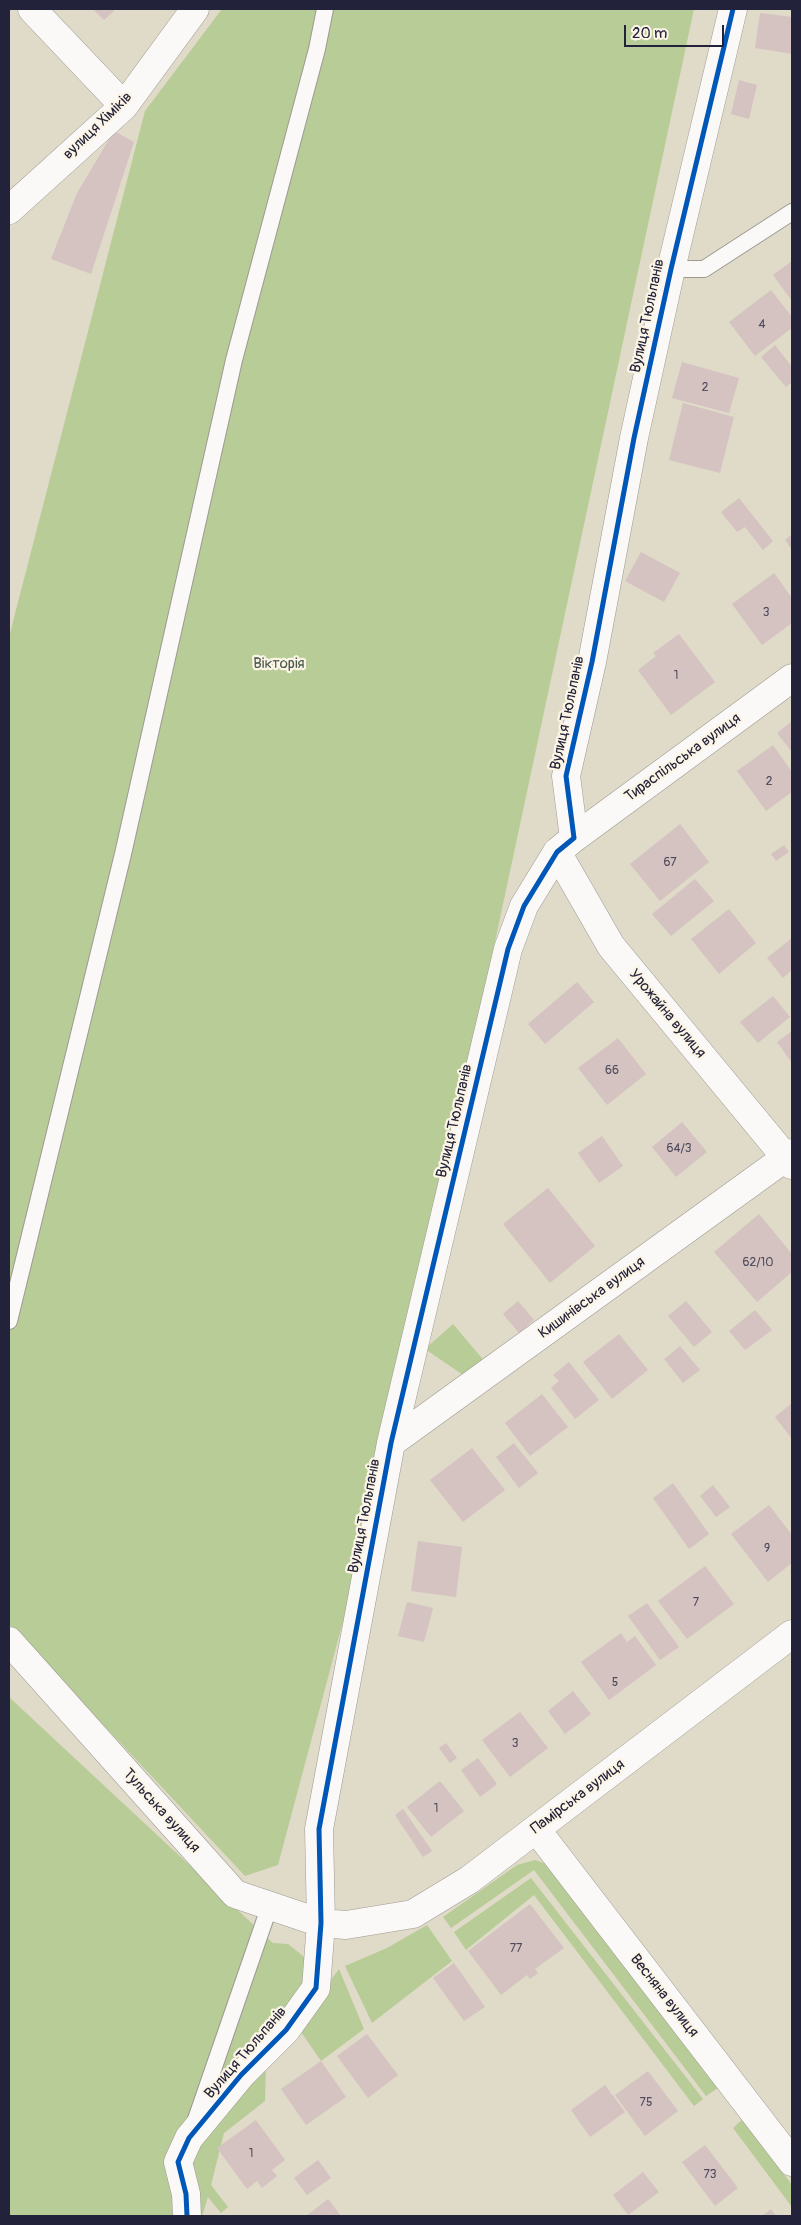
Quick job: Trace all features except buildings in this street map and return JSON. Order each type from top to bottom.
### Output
[{"type":"street","points":[[32,9],[124,106]]},
{"type":"street","name":"вулиця Хіміків","points":[[9,210],[124,106],[195,9]]},
{"type":"street","name":"Вулиця Тюльпанів","points":[[187,2216],[186,2194],[178,2162],[189,2138],[241,2075],[286,2030],[316,1988],[334,1924],[319,1829],[391,1443],[508,949],[524,906],[565,845],[566,776],[592,662],[634,438],[671,269],[733,9]]},
{"type":"street","name":"Тираспільська вулиця","points":[[565,845],[792,678]]},
{"type":"street","name":"Урожайна вулиця","points":[[565,845],[611,946],[790,1159]]},
{"type":"street","name":"Кишинівська вулиця","points":[[391,1443],[790,1159]]},
{"type":"street","name":"Памірська вулиця","points":[[334,1924],[413,1914],[469,1880],[792,1634]]},
{"type":"street","name":"Тульська вулиця","points":[[9,1641],[236,1894],[334,1924]]},
{"type":"street","name":"Весняна вулиця","points":[[536,1829],[792,2162]]},
{"type":"lane","points":[[9,1321],[123,854],[234,360],[317,49],[325,9]]},
{"type":"lane","points":[[671,269],[704,269],[792,212]]},
{"type":"lane","points":[[189,2138],[270,1905]]},
{"type":"green space","name":"Вікторія","points":[[222,9],[694,9],[378,1490],[278,1865],[245,1876],[9,1624],[9,637],[145,111]]},
{"type":"green space","points":[[453,1324],[486,1363],[469,1379],[425,1349]]},
{"type":"green space","points":[[9,1697],[273,1943],[288,1944],[308,1960],[309,1982],[266,2063],[265,2101],[224,2133],[211,2185],[228,2207],[221,2213],[208,2197],[202,2216],[9,2216]]},
{"type":"green space","points":[[535,1860],[547,1864],[718,2088],[706,2096],[534,1870],[451,1928],[443,1917],[517,1865]]},
{"type":"green space","points":[[531,1878],[703,2099],[694,2106],[534,1895],[466,1950],[454,1932]]},
{"type":"green space","points":[[427,1925],[452,1961],[372,2023],[345,1966],[387,1948]]},
{"type":"green space","points":[[339,1969],[364,2029],[321,2061],[297,2026]]},
{"type":"green space","points":[[743,2119],[792,2185],[792,2207],[733,2128]]},
{"type":"cycle path","points":[[187,2216],[186,2194],[178,2162],[189,2138],[241,2075],[286,2030],[316,1988],[321,1923],[319,1829],[391,1443],[508,949],[524,906],[557,852],[574,838],[566,776],[592,662],[634,438],[671,269],[733,9]]}]
